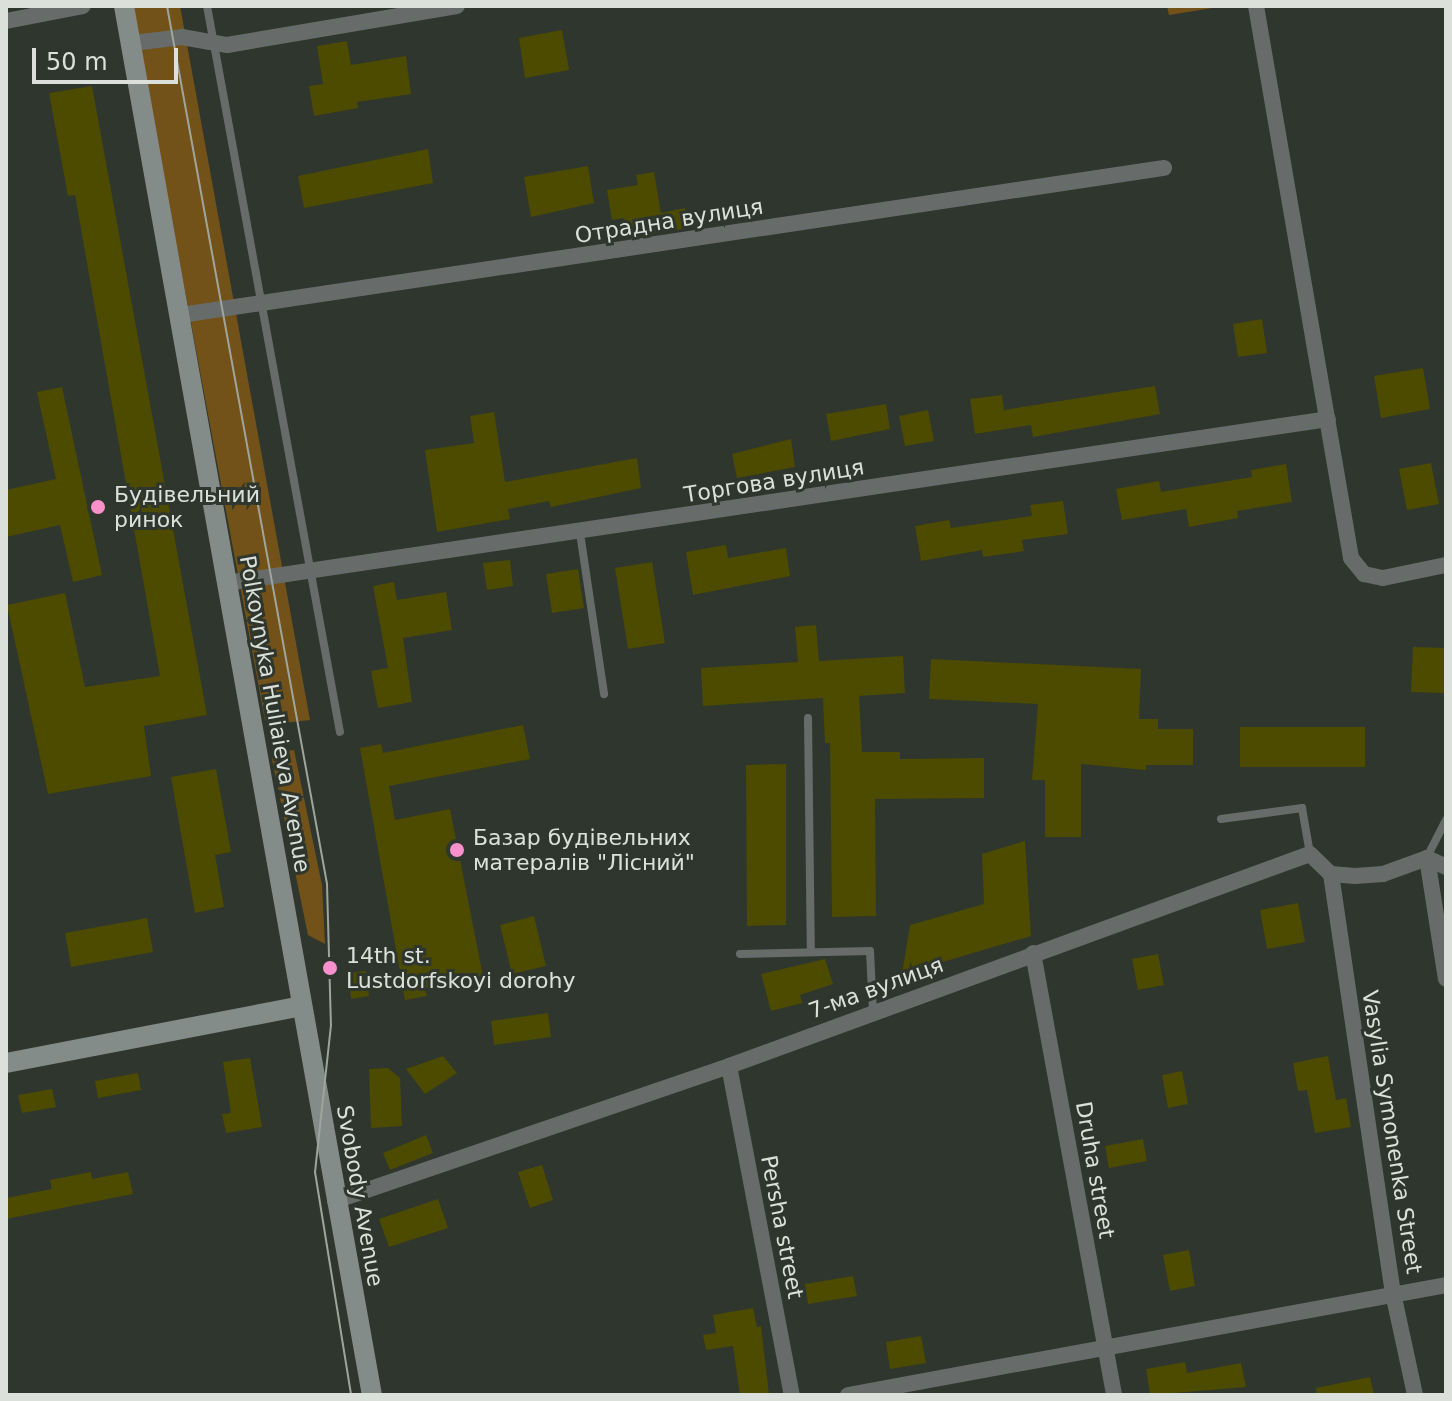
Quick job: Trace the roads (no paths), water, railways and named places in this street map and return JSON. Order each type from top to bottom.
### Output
[{"type":"main road","name":"Polkovnyka Huliaieva Avenue","points":[[124,6],[302,1006]]},
{"type":"main road","points":[[6,1063],[302,1006]]},
{"type":"main road","name":"Svobody Avenue","points":[[302,1006],[372,1395]]},
{"type":"street","points":[[6,21],[83,6]]},
{"type":"street","points":[[132,43],[182,37],[227,45],[457,6]]},
{"type":"street","points":[[1256,6],[1351,558],[1364,574],[1383,578],[1446,565]]},
{"type":"street","name":"Отрадна вулиця","points":[[181,315],[1164,168]]},
{"type":"street","name":"Торгова вулиця","points":[[227,583],[279,573],[312,574],[1328,419]]},
{"type":"street","points":[[1310,854],[1331,874],[1383,874],[1427,858],[1446,867]]},
{"type":"street","name":"7-ма вулиця","points":[[335,1201],[729,1066],[1310,854]]},
{"type":"street","points":[[1427,858],[1446,979]]},
{"type":"street","name":"Vasylia Symonenka Street","points":[[1331,874],[1393,1293],[1415,1395]]},
{"type":"street","name":"Druha street","points":[[1033,953],[1114,1395]]},
{"type":"street","name":"Persha street","points":[[729,1066],[792,1395]]},
{"type":"street","points":[[848,1395],[1105,1345],[1446,1285]]},
{"type":"lane","points":[[207,6],[340,732]]},
{"type":"lane","points":[[580,533],[604,694]]},
{"type":"lane","points":[[808,718],[811,952]]},
{"type":"lane","points":[[1221,819],[1302,808],[1310,854]]},
{"type":"lane","points":[[1427,858],[1446,820]]},
{"type":"lane","points":[[740,954],[870,951],[873,1012]]},
{"type":"tram line","points":[[167,6],[327,884],[331,1025],[315,1172],[351,1395]]},
{"type":"place","name":"Будівельний ринок","points":[[98,507]]},
{"type":"place","name":"Базар будівельних матералів \"Лісний\"","points":[[457,850]]},
{"type":"place","name":"14th st. Lustdorfskoyi dorohy","points":[[330,968]]}]
